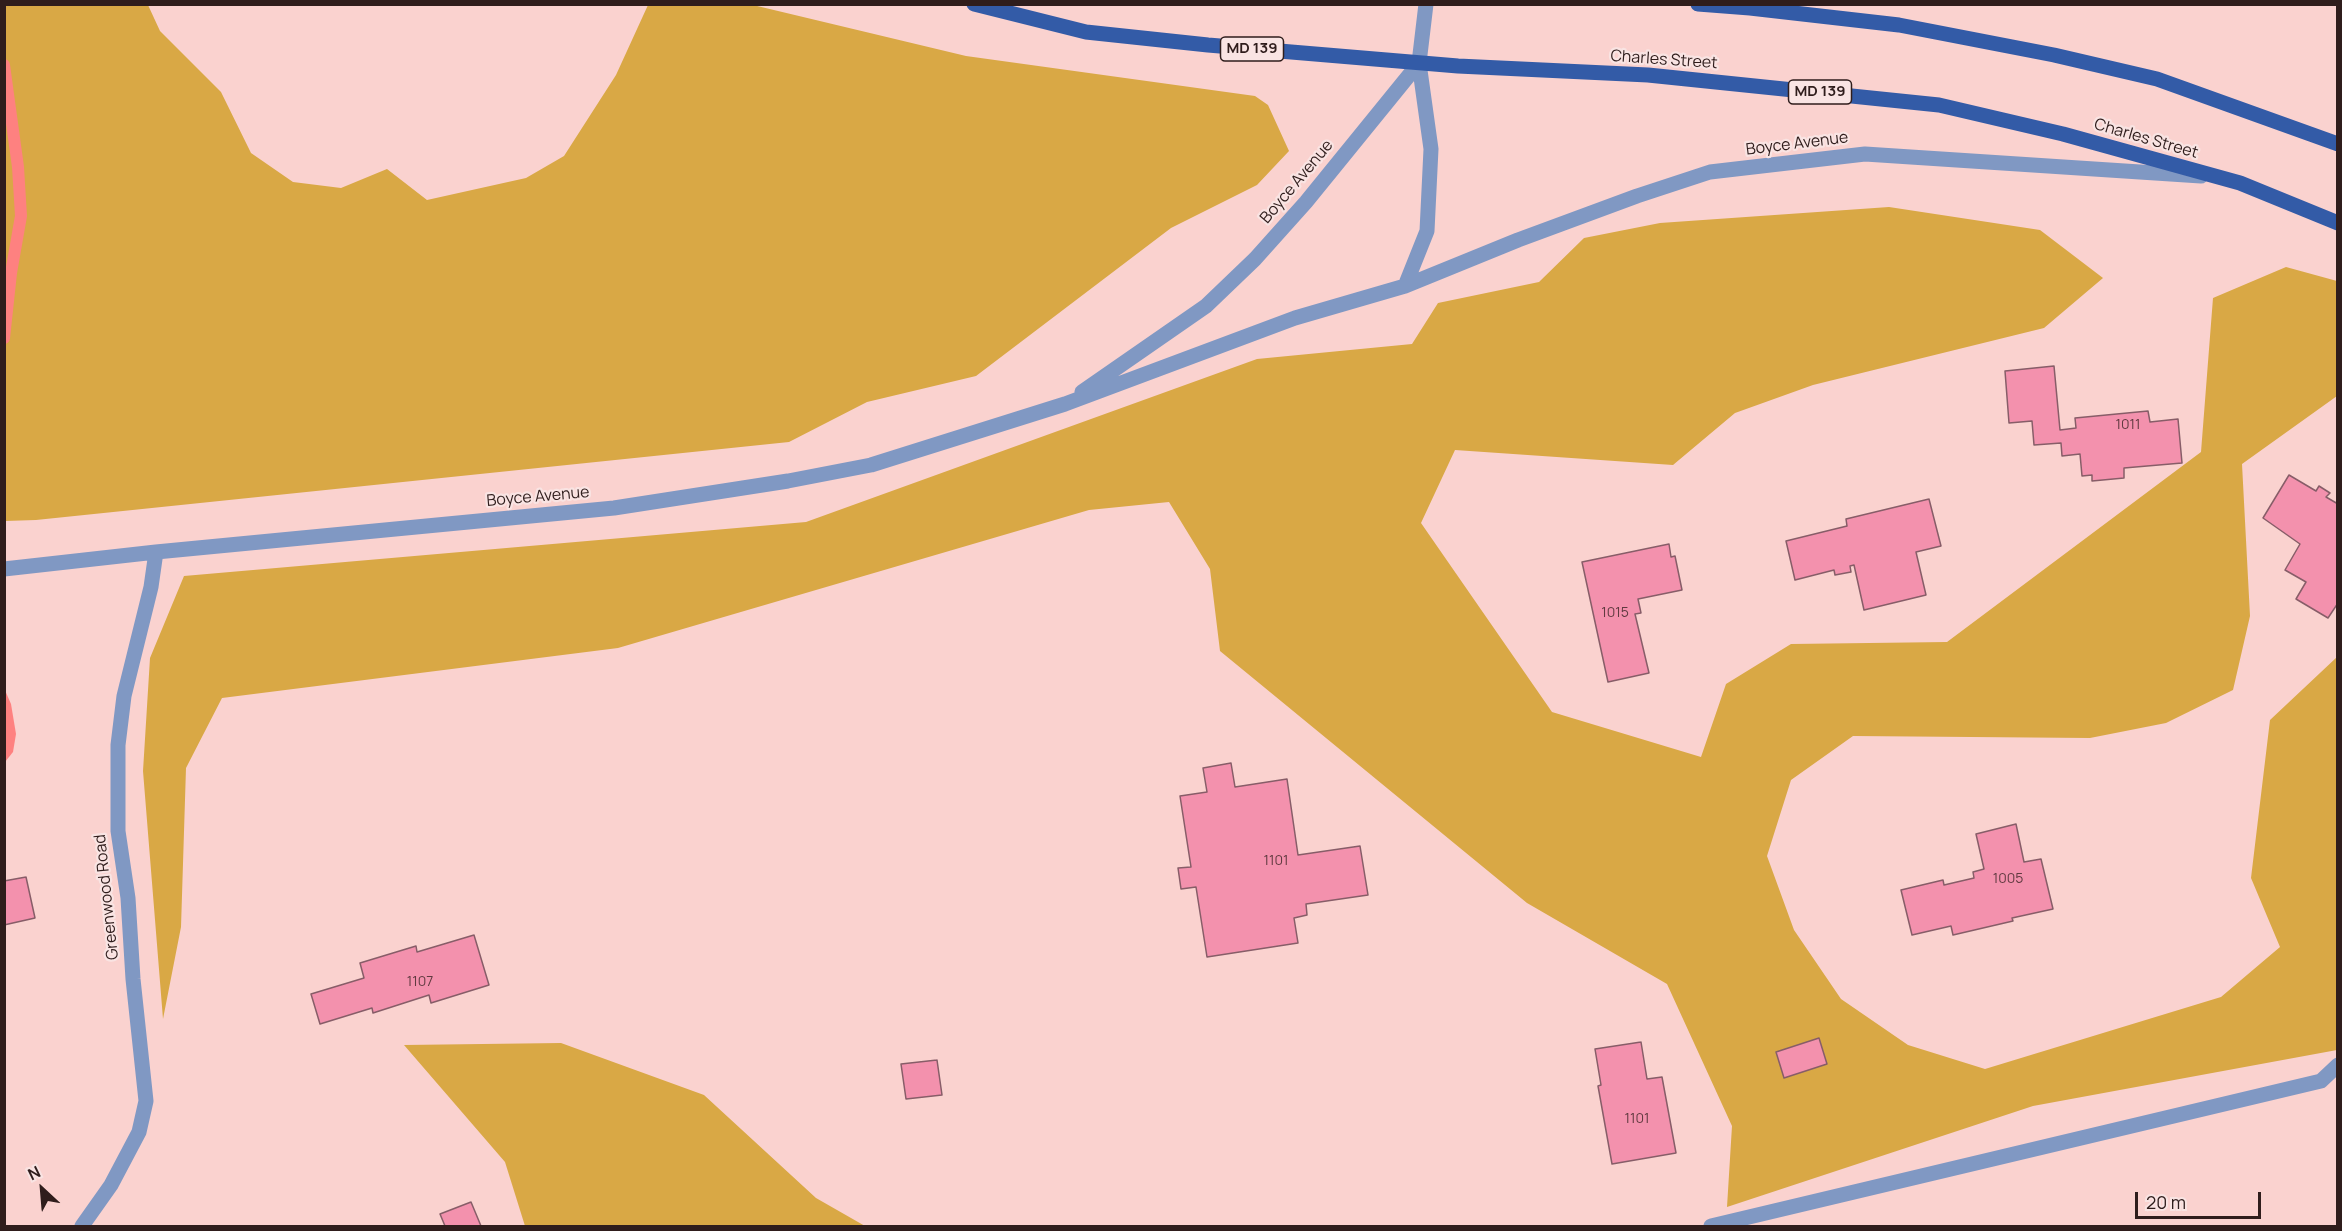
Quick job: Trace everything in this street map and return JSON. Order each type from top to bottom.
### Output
[{"type":"main road","name":"Charles Street","points":[[974,4],[1086,32],[1208,45],[1419,63],[1648,75],[1939,105],[2063,134],[2240,183],[2337,223]]},
{"type":"main road","points":[[1698,4],[1899,25],[2054,55],[2157,80],[2337,144]]},
{"type":"street","points":[[1405,286],[1427,231],[1431,149],[1419,63],[1426,4]]},
{"type":"street","name":"Boyce Avenue","points":[[1065,404],[1206,306],[1255,259],[1306,202],[1419,63]]},
{"type":"street","name":"Boyce Avenue","points":[[4,569],[614,508],[788,481],[871,465],[1065,404],[1295,318],[1405,286],[1528,236],[1710,172],[1865,154],[2213,177]]},
{"type":"street","name":"Greenwood Road","points":[[82,1227],[111,1185],[139,1132],[146,1101],[133,979],[128,898],[118,831],[117,745],[124,696],[156,552]]},
{"type":"street","points":[[1711,1227],[2321,1081],[2337,1065]]},
{"type":"shaded area","points":[[4,5],[148,5],[160,31],[221,92],[251,153],[293,182],[341,188],[387,169],[427,200],[526,178],[564,156],[616,75],[648,5],[753,5],[966,56],[1255,96],[1268,105],[1289,151],[1257,185],[1171,228],[976,376],[867,402],[789,442],[36,520],[5,521]]},
{"type":"shaded area","points":[[1889,207],[2040,230],[2103,278],[2044,328],[1813,385],[1735,413],[1673,465],[1455,450],[1421,523],[1552,712],[1701,757],[1726,684],[1791,644],[1947,642],[2201,452],[2213,298],[2286,267],[2337,281],[2337,396],[2242,464],[2250,616],[2233,690],[2166,723],[2090,738],[1853,736],[1791,780],[1767,856],[1794,930],[1841,999],[1908,1045],[1985,1069],[2221,997],[2280,947],[2251,878],[2270,720],[2337,657],[2337,1050],[2033,1106],[1727,1207],[1732,1126],[1667,984],[1527,903],[1220,651],[1210,569],[1169,502],[1089,510],[618,648],[222,698],[186,768],[181,927],[163,1019],[143,771],[150,658],[184,576],[806,522],[1257,359],[1412,344],[1438,303],[1539,282],[1584,238],[1660,223]]},
{"type":"shaded area","points":[[4,688],[11,704],[16,734],[13,752],[5,762]]},
{"type":"shaded area","points":[[561,1043],[704,1095],[816,1198],[865,1226],[525,1226],[505,1162],[404,1045]]},
{"type":"building","points":[[2054,366],[2060,430],[2076,428],[2075,418],[2148,411],[2150,422],[2178,419],[2182,463],[2124,468],[2124,478],[2092,481],[2092,475],[2082,476],[2080,454],[2062,456],[2061,443],[2034,445],[2032,421],[2009,423],[2005,371]]},
{"type":"building","points":[[2289,475],[2316,491],[2319,486],[2330,493],[2326,497],[2338,504],[2338,603],[2328,618],[2296,599],[2306,582],[2285,570],[2300,544],[2263,518]]},
{"type":"building","points":[[1929,499],[1941,546],[1916,552],[1926,595],[1864,610],[1854,565],[1850,566],[1851,572],[1835,575],[1834,570],[1795,580],[1786,541],[1847,526],[1846,519]]},
{"type":"building","points":[[1669,544],[1671,557],[1675,556],[1682,590],[1638,599],[1641,613],[1635,614],[1649,673],[1608,682],[1582,562]]},
{"type":"building","points":[[1231,763],[1235,787],[1287,779],[1298,855],[1360,846],[1368,895],[1306,904],[1307,915],[1294,918],[1298,943],[1207,957],[1196,887],[1181,889],[1178,868],[1191,867],[1180,796],[1207,792],[1203,768]]},
{"type":"building","points":[[2016,824],[2024,862],[2041,859],[2053,909],[1953,935],[1951,926],[1912,935],[1901,890],[1943,880],[1944,885],[1974,878],[1973,872],[1984,869],[1976,834]]},
{"type":"building","points":[[26,877],[35,918],[4,925],[4,881]]},
{"type":"building","points":[[474,935],[489,985],[431,1003],[429,995],[373,1013],[372,1008],[320,1024],[311,994],[364,978],[360,963],[416,946],[417,952]]},
{"type":"building","points":[[1819,1038],[1827,1064],[1784,1078],[1776,1052]]},
{"type":"building","points":[[1641,1042],[1647,1079],[1662,1077],[1676,1153],[1612,1164],[1598,1086],[1601,1085],[1595,1049]]},
{"type":"building","points":[[937,1060],[942,1095],[906,1099],[901,1064]]},
{"type":"building","points":[[471,1202],[481,1226],[445,1226],[440,1214]]},
{"type":"waterway","points":[[4,65],[18,167],[21,216],[11,273],[4,338]]}]
